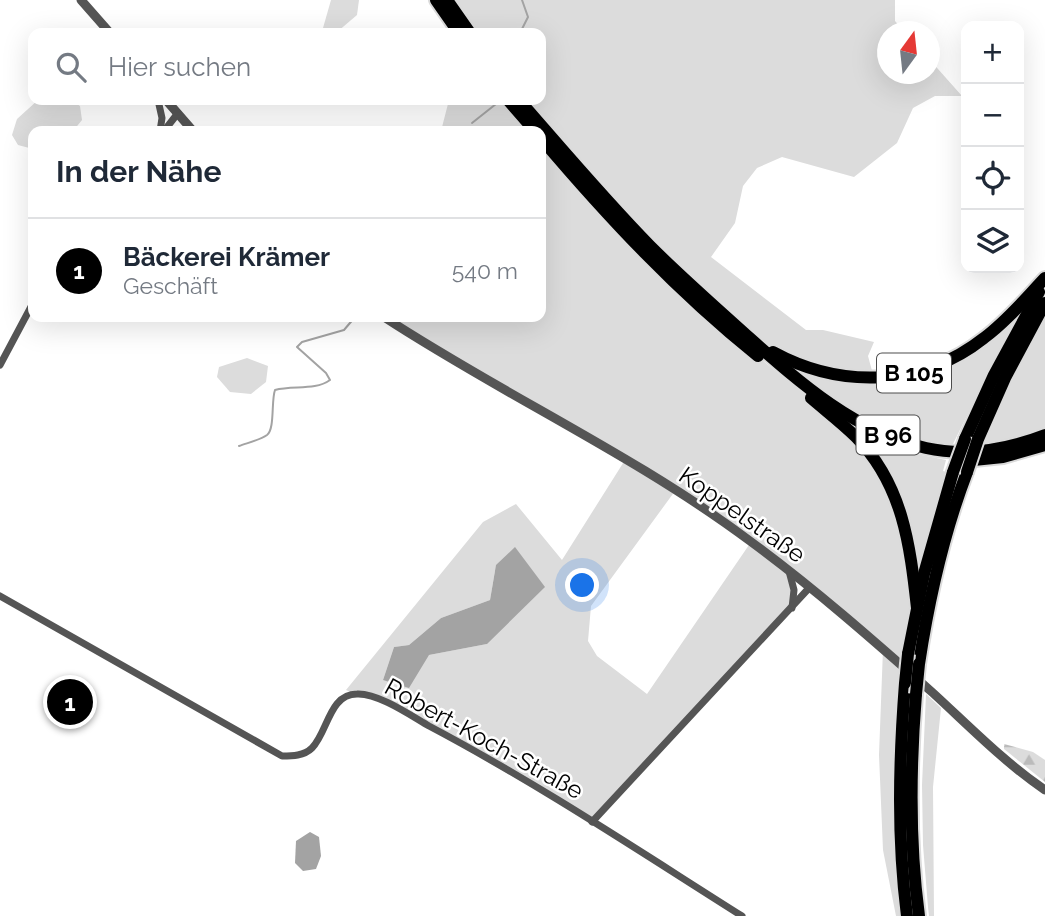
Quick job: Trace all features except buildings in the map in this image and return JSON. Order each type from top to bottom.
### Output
[{"type":"highway","points":[[436,0],[456,28]]},
{"type":"highway","points":[[447,0],[467,28]]},
{"type":"highway","name":"B 105","points":[[518,105],[532,126]]},
{"type":"highway","name":"B 105","points":[[519,105],[538,126]]},
{"type":"highway","name":"B 105","points":[[546,134],[649,245],[756,344],[790,362],[841,377],[874,378],[918,372],[949,360],[985,337],[1045,280]]},
{"type":"highway","points":[[546,144],[613,221],[678,286],[751,351],[803,391]]},
{"type":"highway","name":"B 96","points":[[919,916],[911,813],[911,773],[919,664],[935,577],[952,512],[967,472],[972,439],[1000,363],[1045,280]]},
{"type":"highway","name":"B 96","points":[[907,916],[902,868],[900,789],[905,683],[917,608],[953,472],[1045,303]]},
{"type":"highway","name":"B 96","points":[[756,344],[793,376],[844,412],[904,441],[943,450],[987,451],[1021,444],[1045,435]]},
{"type":"highway","name":"B 96","points":[[803,391],[863,431],[894,446],[923,455],[963,461],[986,460],[1045,444]]},
{"type":"highway","name":"B 96","points":[[803,391],[857,438],[878,464],[892,488],[908,536],[917,608]]},
{"type":"street","points":[[81,0],[106,28]]},
{"type":"street","points":[[159,105],[162,126]]},
{"type":"street","points":[[171,105],[189,126]]},
{"type":"street","points":[[166,126],[178,113]]},
{"type":"street","points":[[0,365],[28,312]]},
{"type":"street","name":"Koppelstraße","points":[[392,322],[675,490],[742,535],[865,633],[1013,766],[1045,790]]},
{"type":"street","points":[[789,571],[794,590],[792,608]]},
{"type":"street","points":[[592,821],[810,587]]},
{"type":"street","name":"Robert-Koch-Straße","points":[[0,596],[282,755],[294,756],[312,748],[336,704],[355,694],[371,695],[454,738],[592,821],[741,916]]},
{"type":"green space","points":[[331,0],[359,0],[357,15],[342,28],[323,28]]},
{"type":"green space","points":[[453,0],[895,0],[895,21],[877,21],[877,84],[940,84],[940,71],[961,96],[935,96],[913,108],[897,143],[854,177],[782,157],[757,168],[743,186],[735,223],[711,257],[806,330],[823,330],[874,342],[868,356],[874,378],[860,378],[756,344],[685,280],[529,105],[546,105],[546,28],[473,28]]},
{"type":"green space","points":[[32,105],[78,105],[82,120],[77,126],[28,126],[28,148],[18,145],[12,135],[17,119]]},
{"type":"green space","points":[[448,105],[504,105],[513,106],[531,126],[442,126]]},
{"type":"green space","points":[[546,143],[751,351],[846,428],[878,464],[911,555],[907,916],[896,916],[883,850],[879,755],[883,649],[790,572],[794,590],[792,608],[592,822],[371,695],[355,694],[346,690],[483,522],[516,504],[562,560],[625,460],[392,322],[546,322]],"holes":[[[675,491],[751,542],[647,694],[597,656],[588,641],[591,606]],[[496,565],[487,644],[429,655],[383,680],[394,647],[409,645],[441,618],[490,600]]]},
{"type":"green space","points":[[1022,305],[951,448],[904,438],[863,419],[802,378],[807,370],[834,378],[933,369]]},
{"type":"green space","points":[[1045,317],[1045,432],[983,447],[1010,383]]},
{"type":"green space","points":[[247,358],[268,366],[266,382],[251,394],[230,392],[217,377],[219,367]]},
{"type":"green space","points":[[856,429],[907,452],[946,460],[943,471],[946,472],[918,570],[912,539]]},
{"type":"green space","points":[[926,694],[941,708],[933,787],[934,916],[929,916],[923,845],[922,785]]},
{"type":"green space","points":[[1004,744],[1033,752],[1045,760],[1045,782],[1004,749]]},
{"type":"shaded area","points":[[515,547],[545,587],[487,644],[429,655],[409,688],[383,680],[394,647],[409,645],[441,618],[490,600],[496,565]]},
{"type":"shaded area","points":[[310,832],[319,837],[321,856],[316,869],[303,871],[295,863],[296,841]]},
{"type":"waterway","points":[[522,0],[528,17],[522,28]]},
{"type":"waterway","points":[[472,123],[495,105]]},
{"type":"waterway","points":[[239,446],[269,432],[275,390],[318,386],[330,380],[326,373],[297,347],[302,342],[344,330],[351,322]]},
{"type":"place","name":"Bäckerei Krämer","points":[[70,702]]}]
